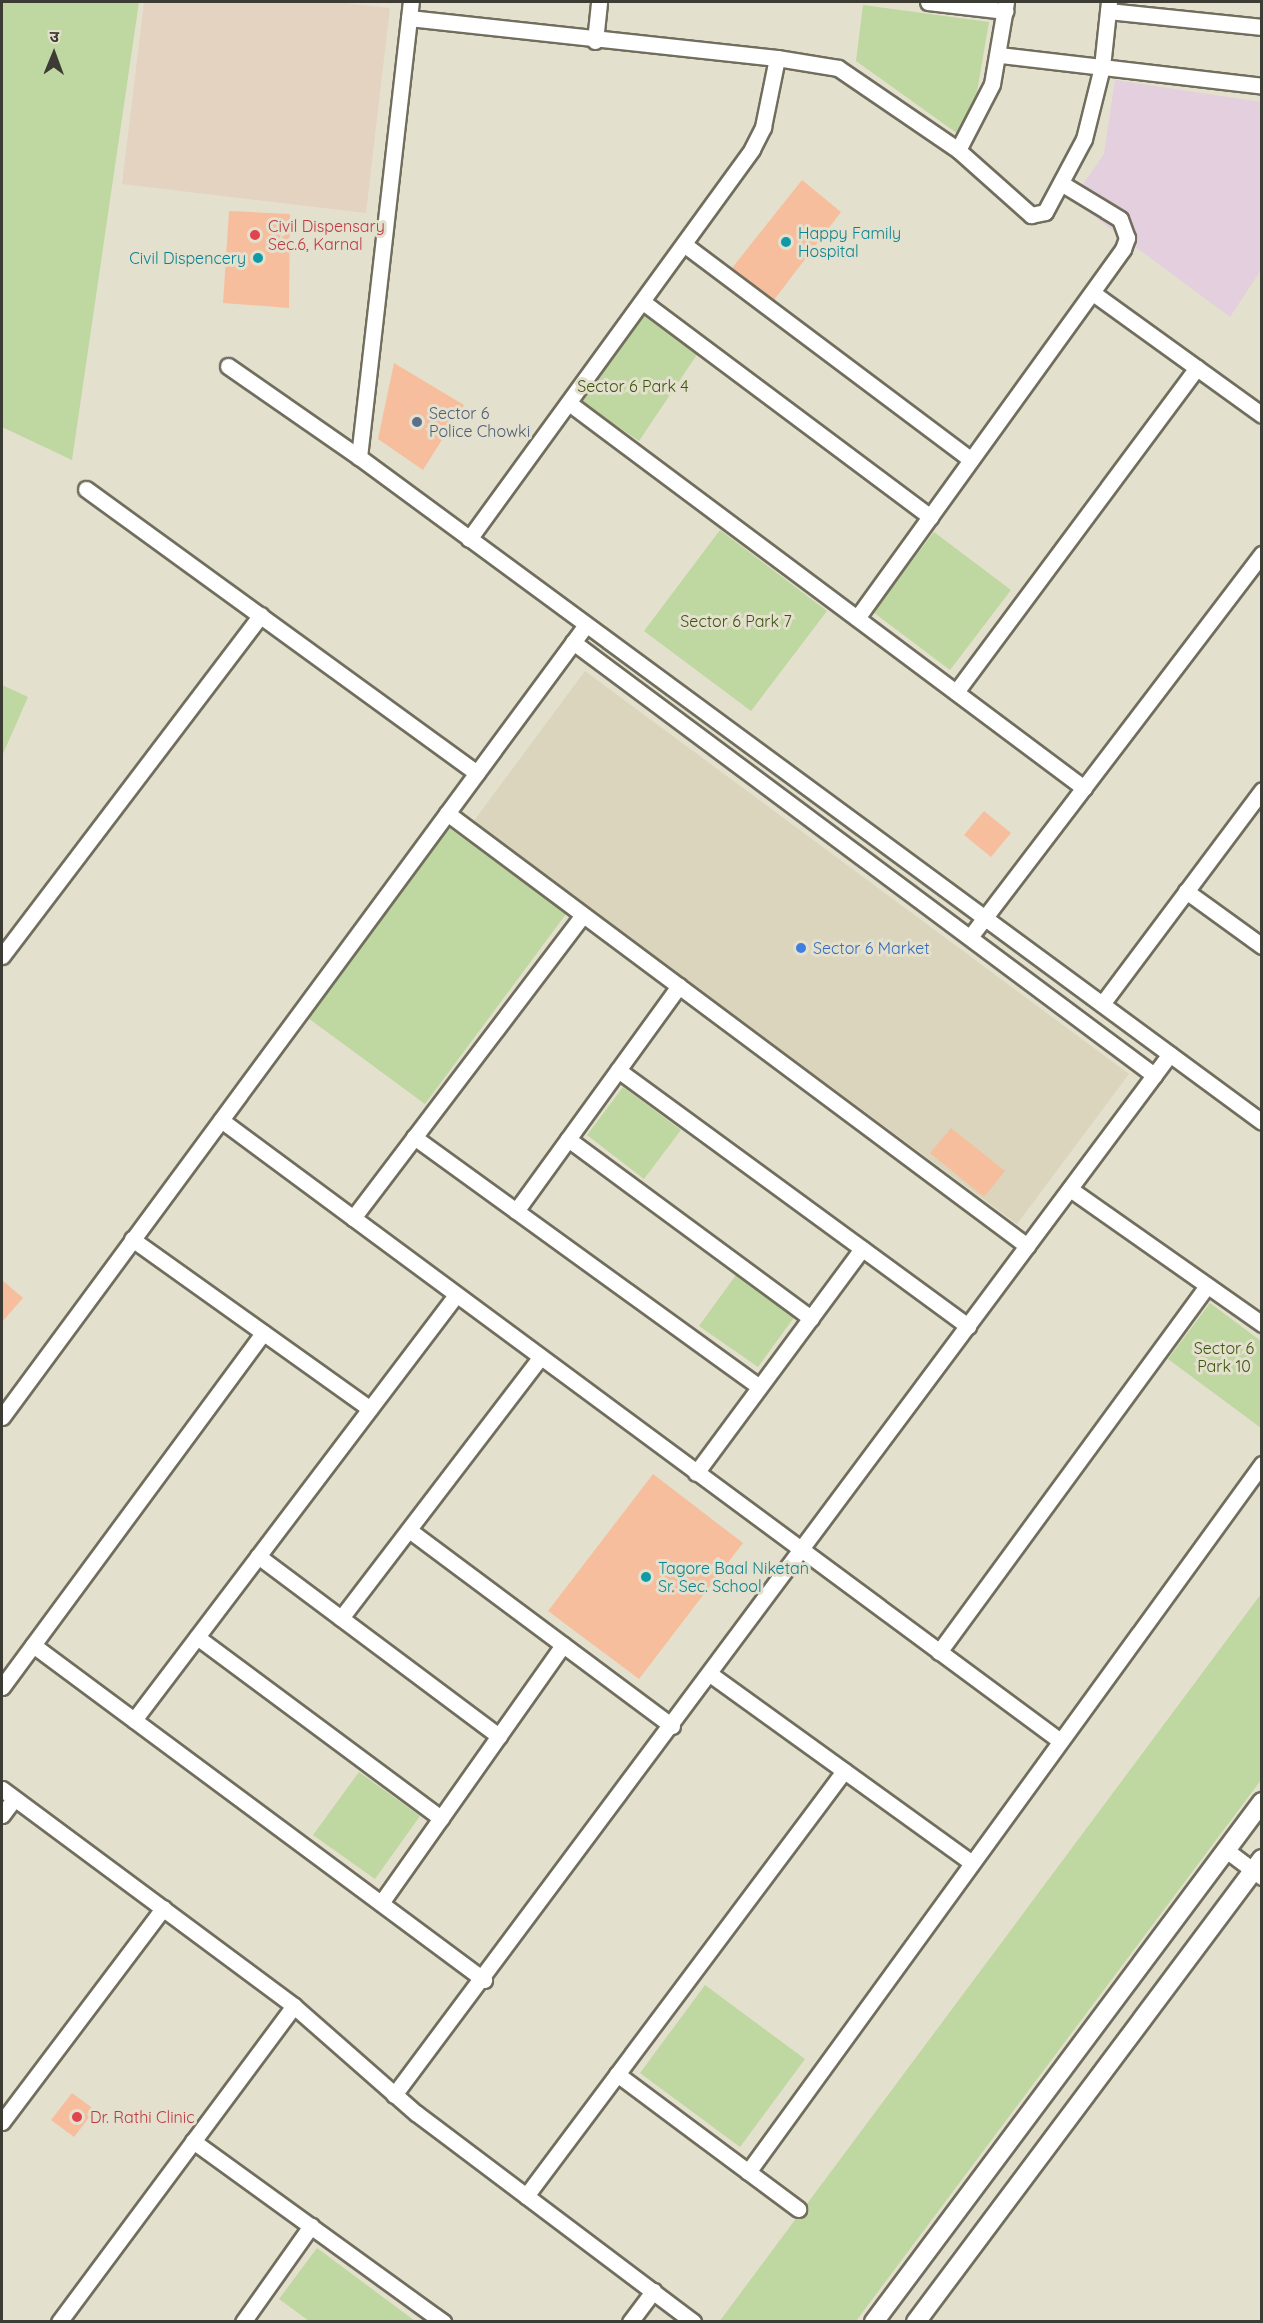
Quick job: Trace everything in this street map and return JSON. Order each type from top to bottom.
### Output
[{"type":"street","points":[[359,457],[411,2]]},
{"type":"street","points":[[595,41],[599,2]]},
{"type":"street","points":[[928,2],[1006,6],[999,55],[984,104],[958,150]]},
{"type":"street","points":[[409,18],[595,41],[777,58],[838,69],[958,150],[1031,215],[1046,212],[1084,139],[1102,67],[1109,6],[1262,27]]},
{"type":"street","points":[[999,55],[1262,86]]},
{"type":"street","points":[[470,539],[685,245],[759,136],[777,58]]},
{"type":"street","points":[[857,618],[1123,249],[1125,227],[1107,207],[1061,183]]},
{"type":"street","points":[[685,245],[970,459]]},
{"type":"street","points":[[1093,293],[1262,415]]},
{"type":"street","points":[[643,302],[930,517]]},
{"type":"street","points":[[228,366],[359,457],[986,916],[1262,1122]]},
{"type":"street","points":[[956,692],[1197,368]]},
{"type":"street","points":[[569,403],[1084,788]]},
{"type":"street","points":[[86,489],[477,772]]},
{"type":"street","points":[[970,937],[1262,554]]},
{"type":"street","points":[[2,957],[261,615]]},
{"type":"street","points":[[2,1416],[586,625]]},
{"type":"street","points":[[573,642],[1154,1075]]},
{"type":"street","points":[[1102,1004],[1262,790]]},
{"type":"street","points":[[447,813],[1027,1246]]},
{"type":"street","points":[[1186,891],[1262,946]]},
{"type":"street","points":[[353,1218],[583,915]]},
{"type":"street","points":[[516,1211],[679,987]]},
{"type":"street","points":[[394,2095],[484,1980],[800,1549],[1170,1054]]},
{"type":"street","points":[[618,1070],[968,1326]]},
{"type":"street","points":[[221,1120],[1059,1740]]},
{"type":"street","points":[[414,1137],[759,1387]]},
{"type":"street","points":[[568,1140],[811,1318]]},
{"type":"street","points":[[1070,1189],[1262,1324]]},
{"type":"street","points":[[132,1239],[369,1409]]},
{"type":"street","points":[[696,1473],[862,1249]]},
{"type":"street","points":[[939,1652],[1207,1286]]},
{"type":"street","points":[[134,1720],[456,1295]]},
{"type":"street","points":[[2,1687],[263,1333]]},
{"type":"street","points":[[341,1618],[540,1358]]},
{"type":"street","points":[[748,2172],[969,1862],[1262,1464]]},
{"type":"street","points":[[409,1530],[672,1726]]},
{"type":"street","points":[[258,1556],[499,1736]]},
{"type":"street","points":[[197,1637],[441,1818]]},
{"type":"street","points":[[33,1645],[484,1980]]},
{"type":"street","points":[[381,1903],[563,1645]]},
{"type":"street","points":[[710,1674],[969,1862]]},
{"type":"street","points":[[526,2196],[844,1771]]},
{"type":"street","points":[[2,1815],[8,1794],[294,2006],[394,2095],[693,2322]]},
{"type":"street","points":[[874,2322],[1262,1802]]},
{"type":"street","points":[[916,2322],[1259,1869],[1226,1850]]},
{"type":"street","points":[[2,2122],[163,1908]]},
{"type":"street","points":[[59,2322],[294,2006]]},
{"type":"street","points":[[617,2074],[798,2209]]},
{"type":"street","points":[[194,2141],[439,2320]]},
{"type":"street","points":[[243,2322],[311,2226]]},
{"type":"street","points":[[630,2322],[653,2291]]},
{"type":"shaded area","points":[[144,2],[335,2],[390,8],[366,213],[122,184]]},
{"type":"shaded area","points":[[1115,80],[1261,102],[1261,270],[1230,317],[1072,200],[1104,154]]},
{"type":"shaded area","name":"Sector 6 Market","points":[[585,671],[1129,1074],[1017,1224],[473,822]]},
{"type":"green space","points":[[2,2],[139,2],[72,460],[2,427]]},
{"type":"green space","points":[[863,5],[989,22],[977,92],[958,134],[856,61]]},
{"type":"green space","name":"Sector 6 Park 4","points":[[645,310],[700,350],[639,441],[578,400]]},
{"type":"green space","name":"Sector 6 Park 7","points":[[720,530],[827,611],[751,711],[644,631]]},
{"type":"green space","points":[[934,532],[1011,590],[950,670],[873,612]]},
{"type":"green space","points":[[2,685],[28,697],[2,756]]},
{"type":"green space","points":[[449,828],[566,914],[425,1104],[308,1018]]},
{"type":"green space","points":[[623,1087],[681,1130],[644,1179],[587,1135]]},
{"type":"green space","points":[[736,1275],[795,1316],[758,1367],[699,1326]]},
{"type":"green space","name":"Sector 6 Park 10","points":[[1210,1303],[1261,1341],[1261,1428],[1168,1359]]},
{"type":"green space","points":[[1261,1594],[1261,1780],[856,2321],[719,2322]]},
{"type":"green space","points":[[359,1772],[420,1816],[375,1879],[313,1835]]},
{"type":"green space","points":[[705,1985],[805,2059],[740,2147],[640,2073]]},
{"type":"green space","points":[[317,2248],[415,2321],[309,2321],[279,2299]]},
{"type":"building","name":"Happy Family Hospital","points":[[802,180],[841,212],[774,300],[732,268]]},
{"type":"building","name":"Civil Dispencery","points":[[229,211],[290,214],[289,308],[223,303]]},
{"type":"building","name":"Sector 6 Police Chowki","points":[[394,363],[464,405],[423,470],[378,439]]},
{"type":"building","points":[[984,811],[1011,833],[991,857],[964,835]]},
{"type":"building","points":[[951,1128],[1005,1171],[984,1197],[930,1153]]},
{"type":"building","points":[[2,1280],[23,1298],[2,1322]]},
{"type":"building","name":"Tagore Baal Niketan Sr. Sec. School","points":[[653,1474],[743,1543],[639,1679],[548,1611]]},
{"type":"building","points":[[72,2093],[95,2110],[74,2137],[51,2120]]},
{"type":"place","name":"Civil Dispensary Sec.6, Karnal","points":[[255,235]]},
{"type":"place","name":"Happy Family Hospital","points":[[786,242]]},
{"type":"place","name":"Civil Dispencery","points":[[258,258]]},
{"type":"place","name":"Sector 6 Police Chowki","points":[[417,422]]},
{"type":"place","name":"Sector 6 Market","points":[[801,948]]},
{"type":"place","name":"Tagore Baal Niketan Sr. Sec. School","points":[[646,1577]]},
{"type":"place","name":"Dr. Rathi Clinic","points":[[77,2117]]}]
